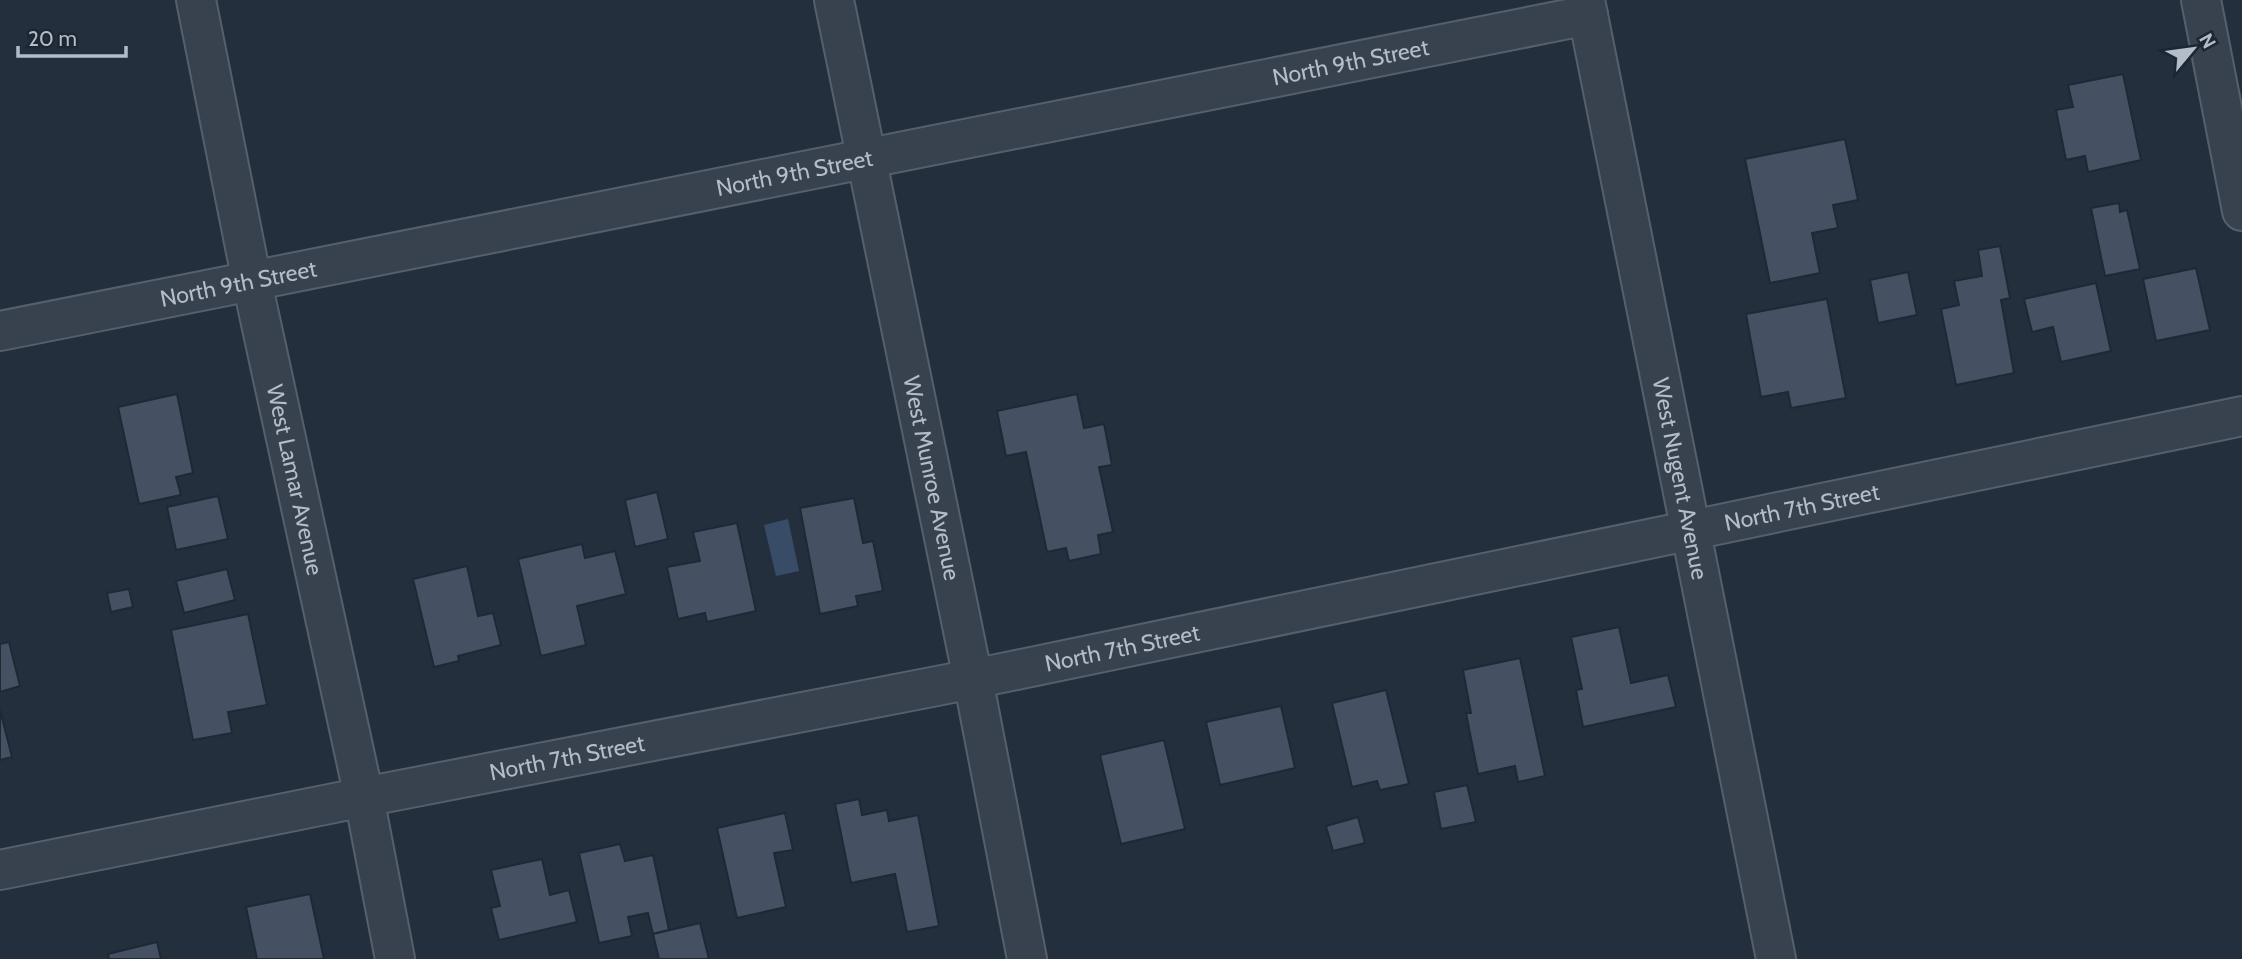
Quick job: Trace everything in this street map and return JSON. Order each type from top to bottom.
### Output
[{"type":"street","name":"West Lamar Avenue","points":[[196,0],[251,282],[364,797],[396,959]]},
{"type":"street","name":"West Munroe Avenue","points":[[834,0],[1027,959]]},
{"type":"street","points":[[2201,0],[2242,211]]},
{"type":"street","name":"North 9th Street","points":[[0,331],[866,158],[1587,8]]},
{"type":"street","name":"West Nugent Avenue","points":[[1587,8],[1776,959]]},
{"type":"street","name":"North 7th Street","points":[[0,870],[972,679],[2242,416]]},
{"type":"water","points":[[788,519],[799,571],[776,576],[764,525]]},
{"type":"building","points":[[2123,74],[2141,160],[2088,172],[2085,156],[2066,160],[2056,110],[2073,107],[2068,85]]},
{"type":"building","points":[[1845,139],[1858,200],[1833,205],[1838,228],[1812,233],[1820,273],[1770,283],[1745,159]]},
{"type":"building","points":[[2119,203],[2120,212],[2127,210],[2140,269],[2105,276],[2091,208]]},
{"type":"building","points":[[2000,246],[2010,298],[2001,300],[2014,373],[1956,385],[1941,309],[1959,305],[1954,281],[1982,276],[1978,250]]},
{"type":"building","points":[[2196,268],[2210,330],[2156,341],[2143,279]]},
{"type":"building","points":[[1908,272],[1917,315],[1878,323],[1870,280]]},
{"type":"building","points":[[2096,283],[2111,351],[2061,362],[2053,327],[2032,332],[2024,299]]},
{"type":"building","points":[[1827,299],[1846,398],[1791,408],[1788,392],[1761,397],[1746,314]]},
{"type":"building","points":[[177,394],[193,473],[176,477],[181,495],[139,504],[118,407]]},
{"type":"building","points":[[1077,394],[1084,428],[1104,424],[1112,465],[1099,467],[1113,532],[1098,535],[1101,554],[1069,561],[1066,548],[1047,552],[1026,452],[1006,456],[997,411]]},
{"type":"building","points":[[657,492],[668,539],[635,547],[625,500]]},
{"type":"building","points":[[218,496],[228,539],[176,550],[167,507]]},
{"type":"building","points":[[854,498],[863,543],[873,541],[883,591],[856,596],[858,606],[820,614],[800,508]]},
{"type":"building","points":[[737,523],[756,611],[707,622],[705,613],[678,619],[667,567],[700,561],[693,532]]},
{"type":"building","points":[[582,544],[585,558],[615,551],[626,594],[577,606],[586,645],[541,656],[518,559]]},
{"type":"building","points":[[467,566],[478,616],[493,613],[501,645],[458,656],[459,661],[434,667],[413,579]]},
{"type":"building","points":[[227,569],[235,600],[184,613],[176,581]]},
{"type":"building","points":[[129,589],[133,607],[111,612],[107,593]]},
{"type":"building","points":[[248,614],[267,705],[228,712],[232,733],[193,740],[171,630]]},
{"type":"building","points":[[1619,627],[1631,683],[1668,675],[1676,707],[1583,727],[1576,690],[1582,689],[1571,637]]},
{"type":"building","points":[[9,642],[20,686],[0,692],[0,644]]},
{"type":"building","points":[[1520,658],[1545,776],[1518,782],[1515,766],[1478,774],[1466,713],[1471,713],[1463,670]]},
{"type":"building","points":[[1386,690],[1409,784],[1380,790],[1377,781],[1352,787],[1332,703]]},
{"type":"building","points":[[1281,706],[1295,768],[1220,785],[1206,722]]},
{"type":"building","points":[[0,710],[12,757],[0,760]]},
{"type":"building","points":[[1164,740],[1185,829],[1121,844],[1100,755]]},
{"type":"building","points":[[1467,785],[1476,822],[1441,829],[1434,792]]},
{"type":"building","points":[[859,799],[862,815],[887,810],[889,821],[918,815],[939,926],[907,932],[895,874],[851,883],[835,804]]},
{"type":"building","points":[[785,813],[793,850],[774,853],[786,907],[737,918],[717,828]]},
{"type":"building","points":[[1358,817],[1365,843],[1333,851],[1326,826]]},
{"type":"building","points":[[620,844],[625,861],[653,855],[669,930],[653,934],[648,913],[628,917],[632,936],[599,943],[579,853]]},
{"type":"building","points":[[542,859],[550,895],[569,890],[577,922],[499,940],[491,908],[500,906],[491,870]]},
{"type":"building","points":[[310,894],[324,959],[257,959],[246,907]]},
{"type":"building","points":[[700,923],[709,959],[659,959],[653,934]]},
{"type":"building","points":[[157,942],[161,959],[109,959],[108,954]]}]
